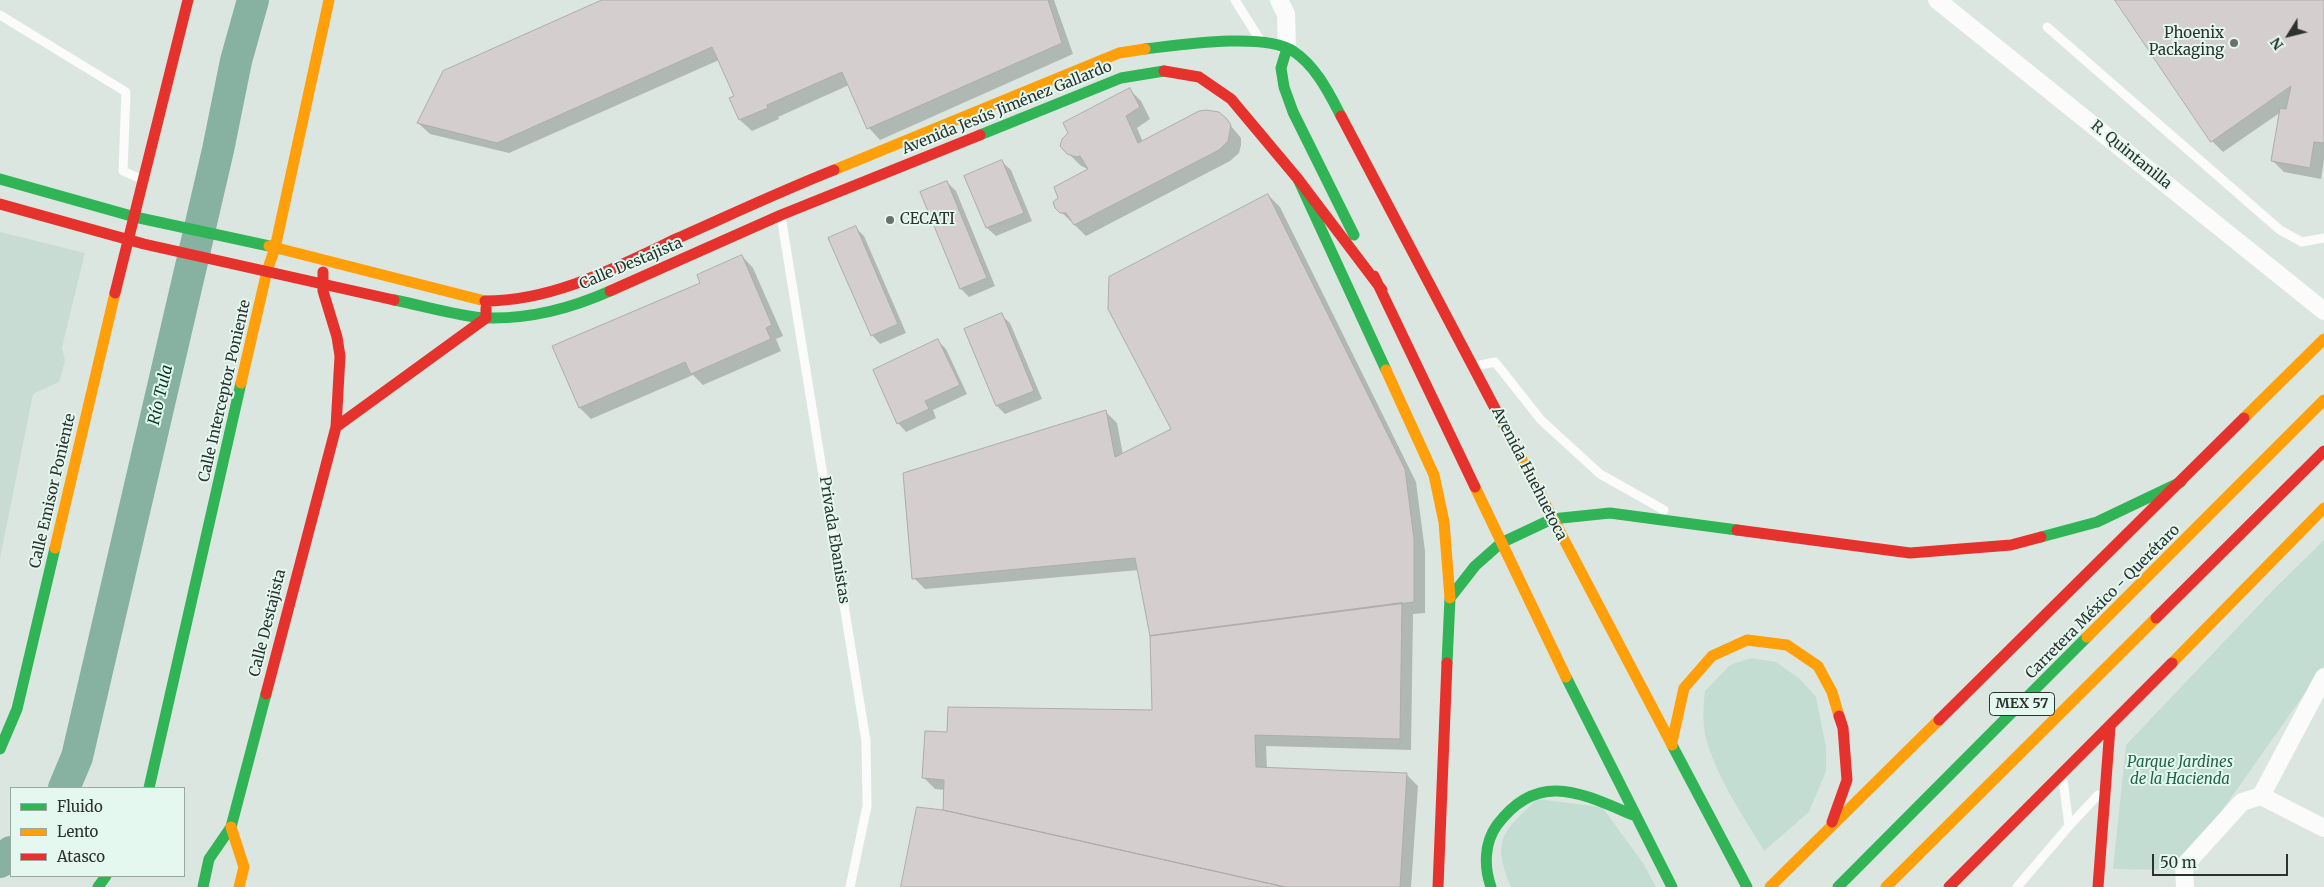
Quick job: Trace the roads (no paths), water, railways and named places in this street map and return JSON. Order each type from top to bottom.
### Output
[{"type":"main road","name":"Calle Emisor Poniente","points":[[0,749],[17,709],[128,238],[135,217],[188,0]]},
{"type":"main road","name":"Calle Interceptor Poniente","points":[[149,787],[267,271],[275,248],[329,0]]},
{"type":"main road","name":"Avenida Jesús Jiménez Gallardo","points":[[777,193],[1119,53],[1166,45],[1261,43],[1287,48],[1308,63]]},
{"type":"main road","points":[[1287,48],[1281,68],[1284,87],[1293,112],[1382,290],[1501,543],[1634,815],[1672,887]]},
{"type":"main road","name":"Avenida Huehuetoca","points":[[1308,63],[1326,90],[1474,366],[1552,519],[1672,742],[1747,887]]},
{"type":"main road","name":"Avenida Jesús Jiménez Gallardo","points":[[781,215],[1121,78],[1166,71],[1199,77],[1231,98],[1298,179]]},
{"type":"main road","points":[[0,179],[135,217],[256,243],[326,262]]},
{"type":"main road","points":[[1298,179],[1382,290]]},
{"type":"main road","points":[[1298,179],[1434,474],[1444,522],[1450,598],[1438,887]]},
{"type":"main road","name":"Calle Destajista","points":[[203,887],[210,859],[231,827],[336,427],[340,379],[340,346],[321,285],[326,262],[486,301],[526,297],[583,282],[777,193]]},
{"type":"main road","points":[[0,204],[144,244],[321,285]]},
{"type":"main road","name":"Calle Destajista","points":[[321,285],[486,318],[528,316],[592,299],[781,215]]},
{"type":"main road","points":[[336,427],[486,318],[486,301]]},
{"type":"main road","points":[[1770,887],[2324,339]]},
{"type":"main road","name":"Carretera México - Querétaro","points":[[1838,887],[2324,400]]},
{"type":"main road","name":"MEX 57","points":[[1886,887],[2324,451]]},
{"type":"main road","points":[[1450,598],[1475,566],[1501,543],[1552,519],[1610,513],[1684,521],[1910,553],[2011,545],[2097,522],[2181,482]]},
{"type":"main road","points":[[1949,887],[2110,727],[2324,508]]},
{"type":"main road","points":[[1672,742],[1684,688],[1712,656],[1747,640],[1787,646],[1818,666],[1832,692],[1843,728],[1847,780],[1830,828]]},
{"type":"main road","points":[[2098,887],[2110,727]]},
{"type":"main road","points":[[1491,887],[1486,876],[1486,844],[1502,816],[1526,795],[1554,790],[1586,796],[1634,815]]},
{"type":"main road","points":[[231,827],[244,867],[239,887]]},
{"type":"street","points":[[1279,0],[1286,14],[1287,48]]},
{"type":"street","name":"R. Quintanilla","points":[[1937,0],[2324,311]]},
{"type":"street","points":[[2261,796],[2324,677]]},
{"type":"street","points":[[2185,887],[2184,866],[2242,802],[2261,796],[2324,828]]},
{"type":"lane","points":[[1235,0],[1261,43]]},
{"type":"lane","points":[[0,14],[126,92],[123,171],[144,180]]},
{"type":"lane","points":[[2047,27],[2280,230],[2302,242],[2324,238]]},
{"type":"lane","name":"Privada Ebanistas","points":[[777,193],[866,741],[867,806],[850,887]]},
{"type":"lane","points":[[1474,366],[1495,362],[1541,420],[1600,474],[1684,521]]},
{"type":"lane","points":[[2062,775],[2070,826]]},
{"type":"lane","points":[[2017,887],[2105,788]]},
{"type":"waterway","name":"Río Tula","points":[[64,787],[77,757],[218,150],[236,61],[253,0]]},
{"type":"waterway","name":"Río Tula","points":[[0,862],[10,853]]},
{"type":"place","name":"Phoenix Packaging","points":[[2234,43]]},
{"type":"place","name":"CECATI","points":[[890,220]]},
{"type":"park label","name":"Parque Jardines de la Hacienda","points":[[2180,772]]}]
